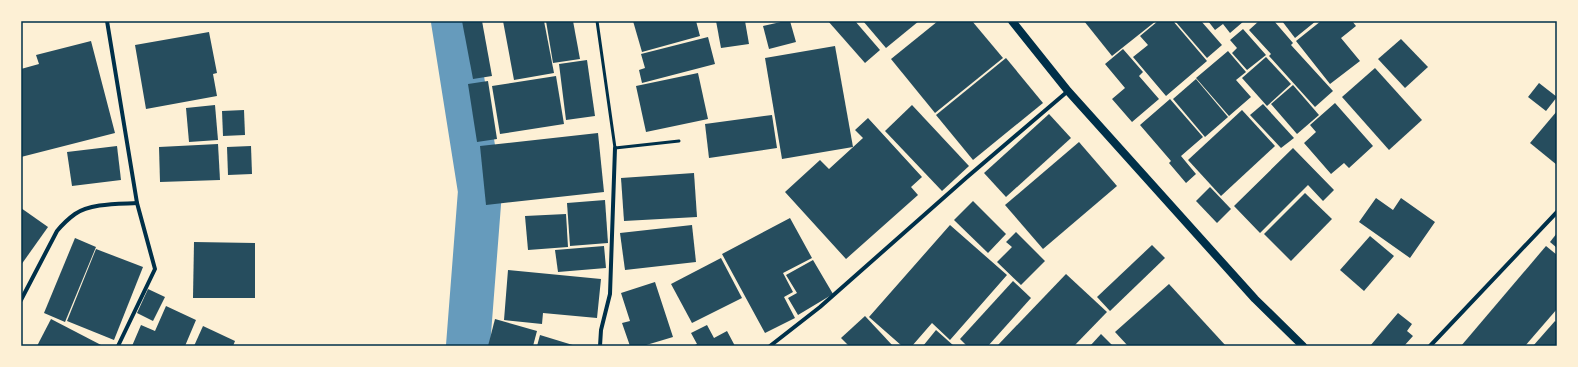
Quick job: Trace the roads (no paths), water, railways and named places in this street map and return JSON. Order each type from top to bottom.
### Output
[{"type":"main road","points":[[1012,21],[1068,91],[1255,299],[1303,346]]},
{"type":"street","points":[[107,21],[137,203],[155,269],[118,346]]},
{"type":"street","points":[[770,346],[820,307],[966,178],[1068,91]]},
{"type":"street","points":[[600,346],[601,330],[610,294],[615,148]]},
{"type":"street","points":[[21,300],[57,231],[65,222],[76,213],[103,205],[137,203]]},
{"type":"street","points":[[1430,346],[1557,212]]},
{"type":"lane","points":[[597,21],[615,148],[679,141]]},
{"type":"waterway","points":[[453,21],[480,191],[468,346]]}]
